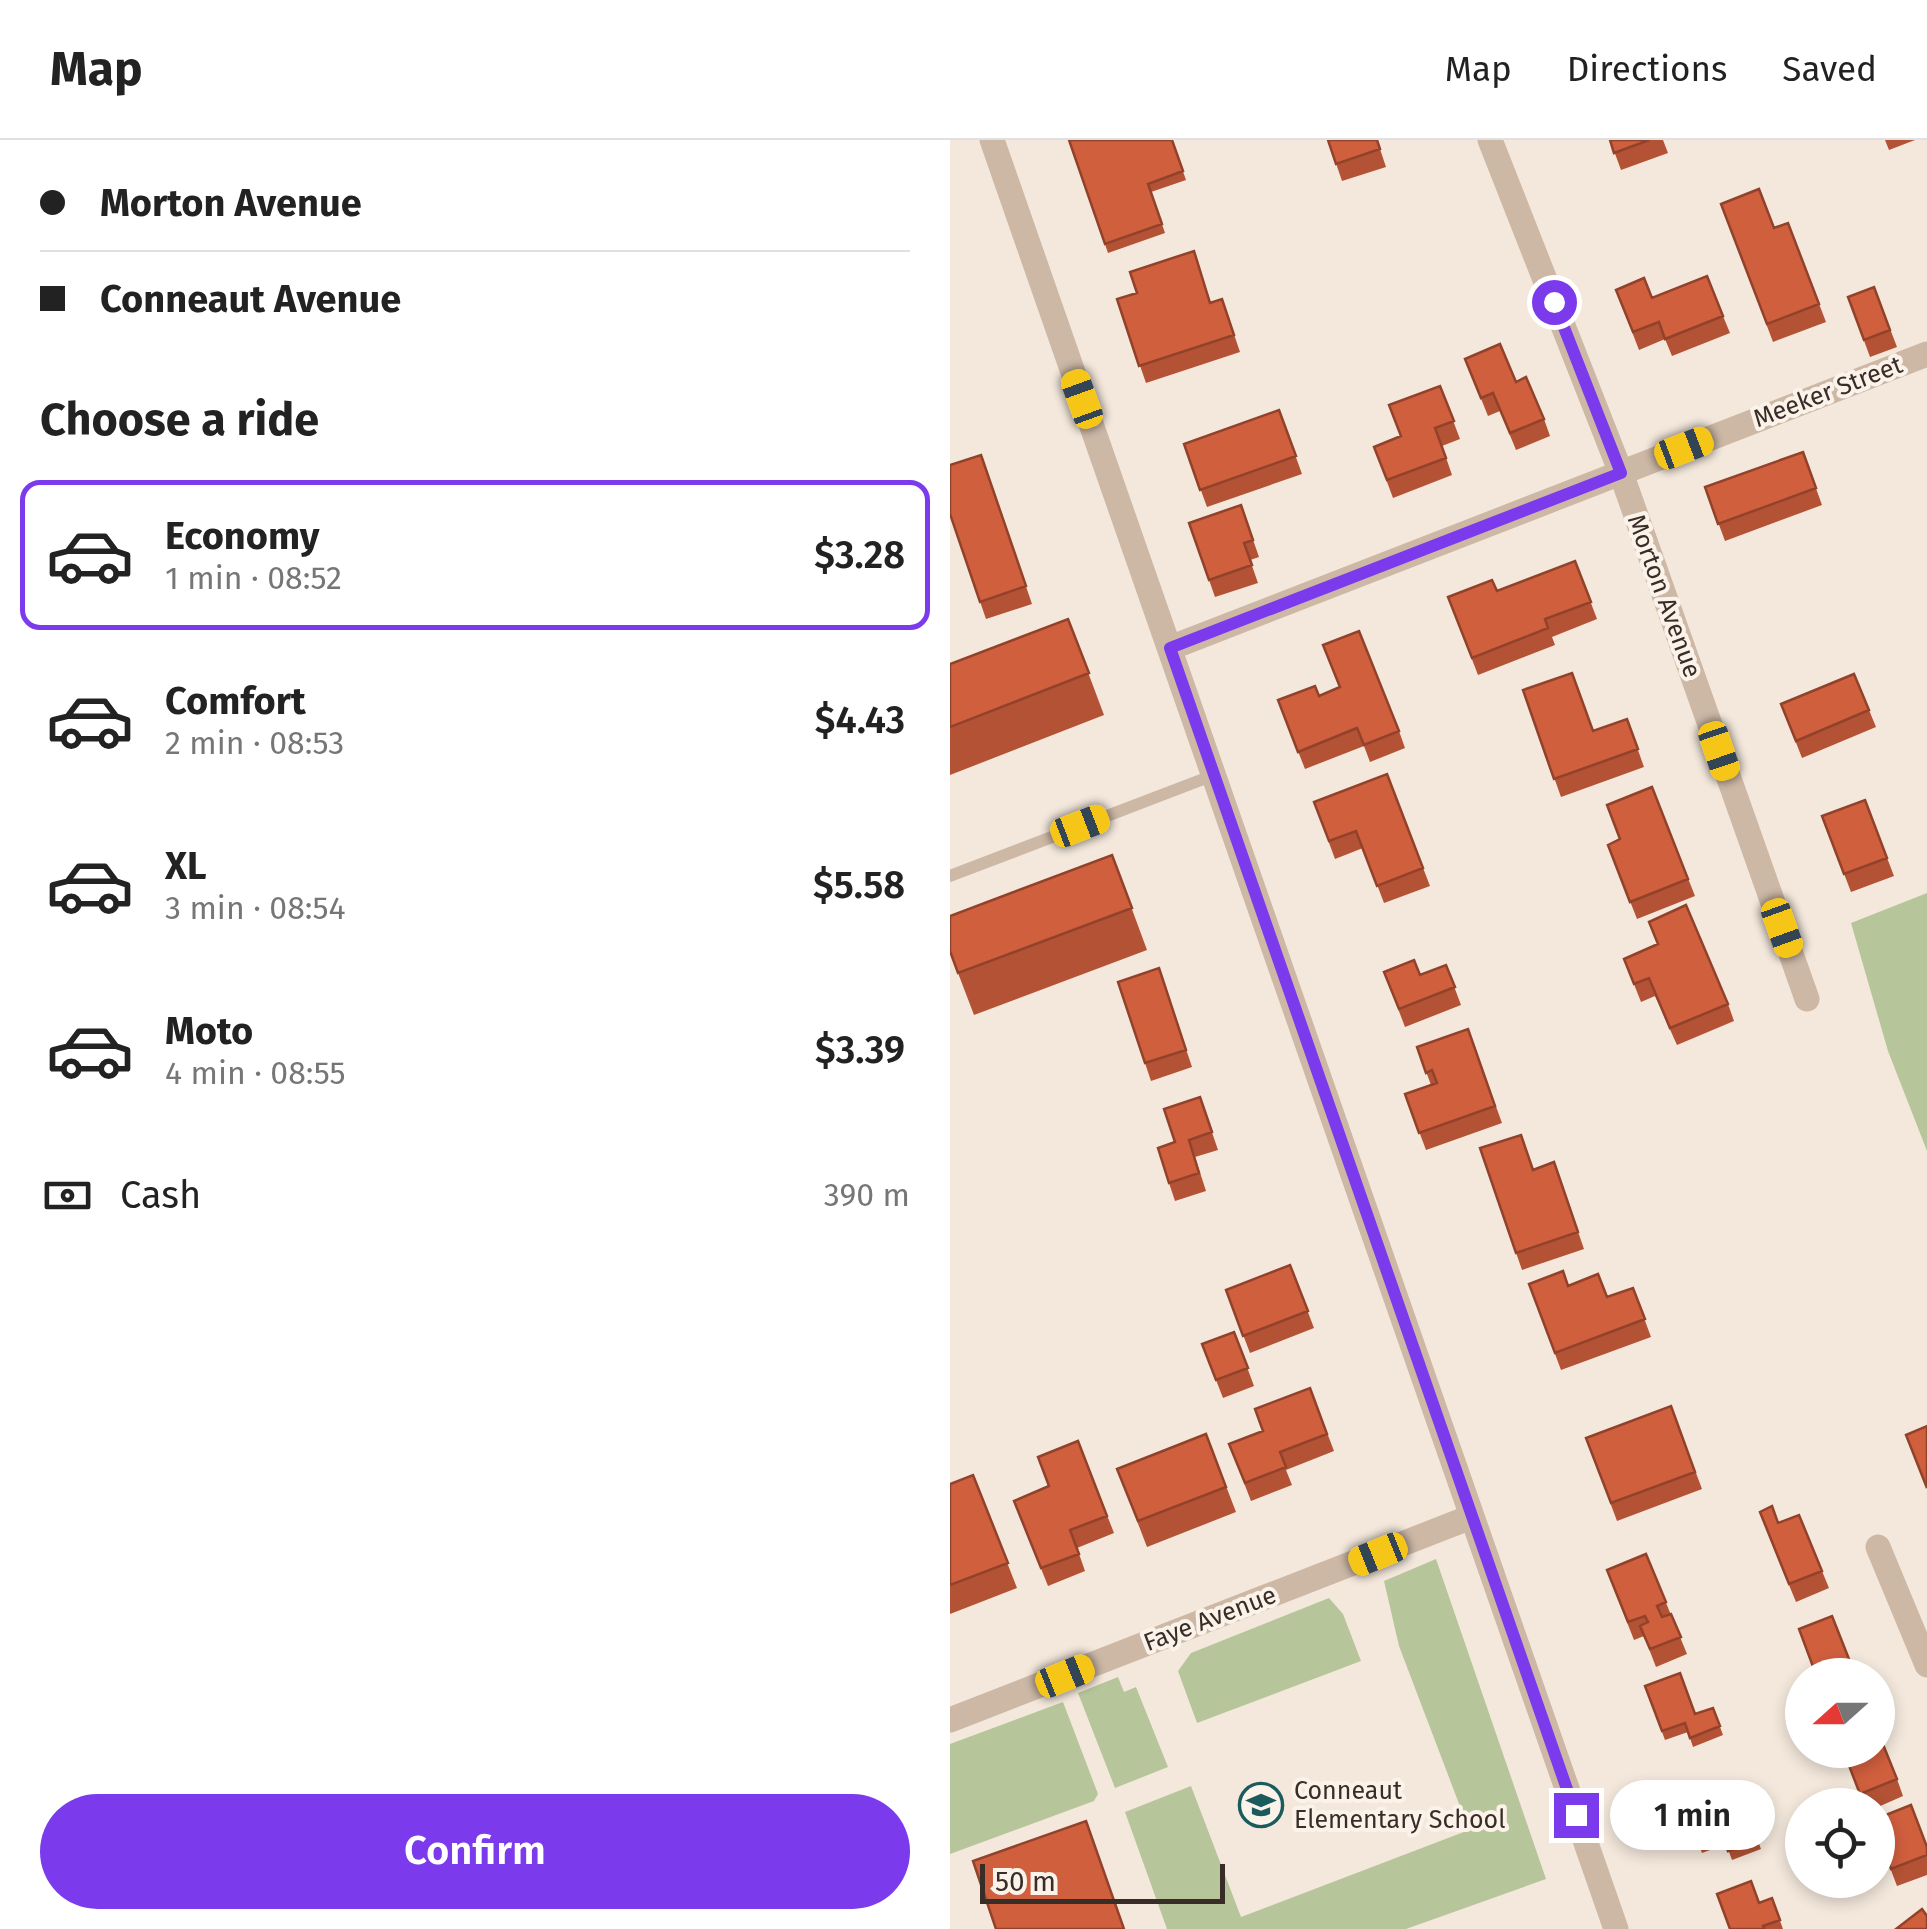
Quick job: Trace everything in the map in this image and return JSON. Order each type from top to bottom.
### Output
[{"type":"street","points":[[992,140],[1616,1929]]},
{"type":"street","name":"Morton Avenue","points":[[1490,140],[1621,473],[1807,999]]},
{"type":"street","name":"Meeker Street","points":[[1170,648],[1927,354]]},
{"type":"street","name":"Faye Avenue","points":[[950,1720],[1471,1518]]},
{"type":"street","points":[[1878,1547],[1927,1664]]},
{"type":"lane","points":[[950,876],[1214,775]]},
{"type":"green space","points":[[1927,893],[1927,1151],[1888,1051],[1851,923]]},
{"type":"green space","points":[[1436,1559],[1546,1879],[1406,1929],[1167,1929],[1125,1812],[1191,1786],[1241,1917],[1469,1830],[1399,1646],[1384,1581]]},
{"type":"green space","points":[[1329,1598],[1343,1614],[1361,1661],[1197,1723],[1178,1671],[1191,1653]]},
{"type":"green space","points":[[1118,1677],[1124,1692],[1136,1687],[1168,1767],[1115,1788],[1078,1693]]},
{"type":"green space","points":[[1063,1702],[1098,1794],[1094,1801],[950,1854],[950,1744]]},
{"type":"building","points":[[1069,140],[1172,140],[1183,171],[1148,184],[1162,224],[1105,244]]},
{"type":"building","points":[[1328,140],[1377,140],[1380,149],[1336,164]]},
{"type":"building","points":[[1610,140],[1649,140],[1614,153]]},
{"type":"building","points":[[1759,189],[1774,228],[1788,223],[1819,304],[1767,324],[1721,204]]},
{"type":"building","points":[[1194,251],[1210,303],[1222,299],[1234,335],[1139,366],[1117,299],[1137,293],[1130,272]]},
{"type":"building","points":[[1707,276],[1723,316],[1665,339],[1659,322],[1633,332],[1616,290],[1644,278],[1652,298]]},
{"type":"building","points":[[1874,287],[1890,330],[1864,340],[1848,297]]},
{"type":"building","points":[[1500,344],[1516,382],[1526,377],[1544,419],[1510,433],[1493,393],[1481,398],[1465,359]]},
{"type":"building","points":[[1440,386],[1454,421],[1435,428],[1446,458],[1387,480],[1374,447],[1401,436],[1389,405]]},
{"type":"building","points":[[1279,410],[1296,456],[1200,490],[1184,444]]},
{"type":"building","points":[[1803,452],[1816,488],[1718,524],[1705,487]]},
{"type":"building","points":[[981,455],[1026,586],[980,602],[950,514],[950,465]]},
{"type":"building","points":[[1241,505],[1253,540],[1244,543],[1252,565],[1209,580],[1189,523]]},
{"type":"building","points":[[1575,561],[1591,602],[1545,619],[1548,628],[1472,658],[1448,597],[1492,580],[1497,591]]},
{"type":"building","points":[[1068,619],[1089,673],[950,727],[950,664]]},
{"type":"building","points":[[1359,631],[1399,731],[1364,745],[1357,728],[1298,752],[1278,700],[1315,686],[1319,696],[1340,687],[1323,645]]},
{"type":"building","points":[[1572,673],[1593,731],[1627,719],[1638,749],[1554,779],[1523,690]]},
{"type":"building","points":[[1854,674],[1869,710],[1796,741],[1781,704]]},
{"type":"building","points":[[1387,774],[1423,868],[1377,886],[1356,831],[1329,841],[1314,802]]},
{"type":"building","points":[[1652,787],[1688,879],[1630,902],[1608,845],[1620,839],[1607,805]]},
{"type":"building","points":[[1865,800],[1887,858],[1844,874],[1822,816]]},
{"type":"building","points":[[1112,855],[1132,908],[958,973],[950,951],[950,916]]},
{"type":"building","points":[[1686,905],[1728,1004],[1670,1028],[1649,978],[1634,984],[1624,959],[1658,944],[1649,922]]},
{"type":"building","points":[[1414,960],[1420,975],[1446,965],[1455,987],[1399,1009],[1384,972]]},
{"type":"building","points":[[1159,968],[1186,1050],[1145,1063],[1118,982]]},
{"type":"building","points":[[1468,1029],[1495,1106],[1419,1133],[1405,1094],[1437,1083],[1432,1070],[1426,1073],[1417,1047]]},
{"type":"building","points":[[1200,1097],[1212,1132],[1189,1140],[1199,1173],[1169,1183],[1158,1148],[1175,1142],[1164,1109]]},
{"type":"building","points":[[1521,1135],[1533,1170],[1554,1162],[1578,1232],[1516,1253],[1480,1148]]},
{"type":"building","points":[[1290,1265],[1308,1311],[1243,1336],[1226,1290]]},
{"type":"building","points":[[1563,1271],[1568,1286],[1598,1274],[1607,1297],[1633,1288],[1645,1319],[1555,1353],[1529,1284]]},
{"type":"building","points":[[1234,1332],[1248,1368],[1216,1380],[1202,1344]]},
{"type":"building","points":[[1310,1388],[1327,1434],[1280,1452],[1286,1467],[1245,1483],[1229,1444],[1263,1431],[1255,1409]]},
{"type":"building","points":[[1671,1406],[1695,1472],[1611,1503],[1586,1438]]},
{"type":"building","points":[[1927,1426],[1927,1488],[1906,1435]]},
{"type":"building","points":[[1206,1434],[1226,1487],[1138,1521],[1117,1469]]},
{"type":"building","points":[[1078,1441],[1107,1516],[1070,1530],[1079,1554],[1041,1568],[1014,1501],[1049,1486],[1038,1457]]},
{"type":"building","points":[[973,1475],[1008,1563],[950,1585],[950,1484]]},
{"type":"building","points":[[1772,1506],[1778,1523],[1799,1515],[1822,1571],[1789,1584],[1760,1512]]},
{"type":"building","points":[[1646,1554],[1666,1602],[1657,1606],[1662,1617],[1671,1614],[1681,1637],[1650,1649],[1640,1626],[1648,1622],[1645,1616],[1628,1622],[1607,1570]]},
{"type":"building","points":[[1832,1616],[1849,1658],[1810,1658],[1799,1629]]},
{"type":"building","points":[[1680,1673],[1695,1714],[1713,1708],[1720,1726],[1690,1738],[1685,1723],[1662,1731],[1645,1686]]},
{"type":"building","points":[[1850,1768],[1893,1768],[1897,1779],[1875,1788],[1858,1788]]},
{"type":"building","points":[[1718,1786],[1734,1830],[1752,1824],[1757,1840],[1728,1851],[1723,1835],[1698,1844],[1682,1798]]},
{"type":"building","points":[[1911,1805],[1927,1855],[1895,1867],[1895,1811]]},
{"type":"building","points":[[1086,1821],[1124,1929],[996,1929],[973,1861]]},
{"type":"building","points":[[1751,1881],[1759,1903],[1772,1898],[1780,1920],[1763,1926],[1765,1929],[1730,1929],[1717,1894]]},
{"type":"building","points":[[1922,1909],[1927,1916],[1927,1929],[1896,1929]]},
{"type":"place","name":"Conneaut Elementary School","points":[[1261,1805]]},
{"type":"route","points":[[1554,302],[1621,473],[1170,648],[1576,1815]]}]
